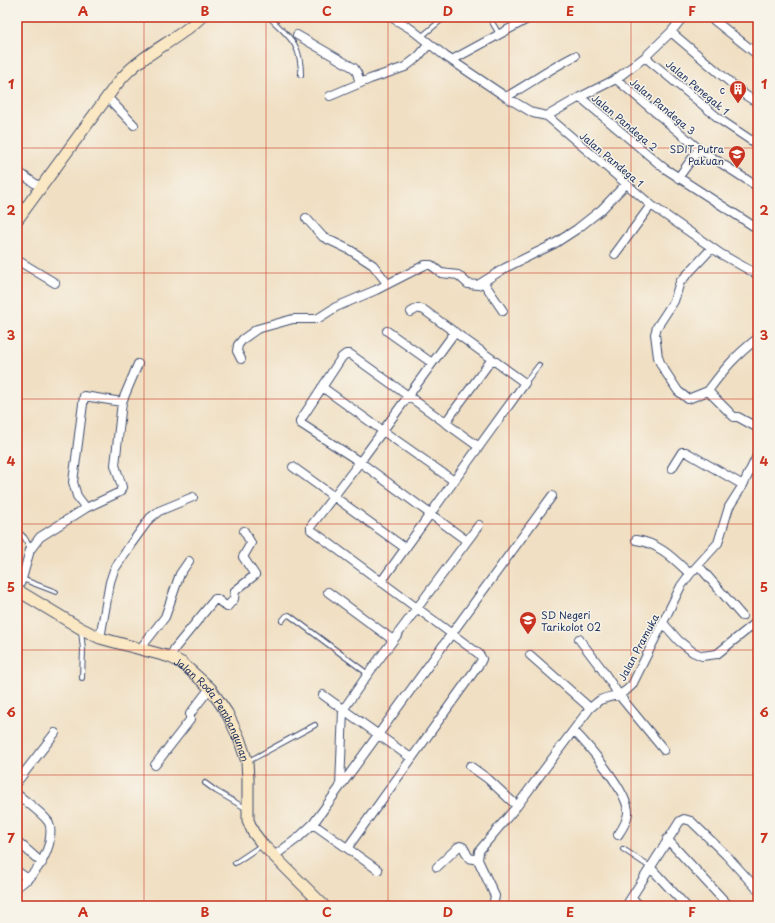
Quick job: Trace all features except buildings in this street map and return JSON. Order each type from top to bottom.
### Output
[{"type":"street","points":[[17,220],[107,97],[128,71],[143,59],[187,30],[201,17]]},
{"type":"street","points":[[391,17],[402,23],[452,60],[531,17]]},
{"type":"street","points":[[547,116],[580,96],[616,79],[645,57],[671,32],[683,17]]},
{"type":"street","points":[[710,17],[758,55]]},
{"type":"street","points":[[671,32],[745,95],[758,103]]},
{"type":"street","points":[[298,35],[354,68],[360,84]]},
{"type":"street","points":[[330,96],[410,64],[429,44]]},
{"type":"street","points":[[506,97],[575,56]]},
{"type":"street","name":"Jalan Penegak 1","points":[[645,57],[722,121],[758,145]]},
{"type":"street","name":"Jalan Pandega 1","points":[[452,60],[506,97],[533,113],[547,116],[651,205],[712,248],[746,270],[758,275]]},
{"type":"street","name":"Jalan Pandega 3","points":[[616,79],[699,149],[758,187]]},
{"type":"street","name":"Jalan Pandega 2","points":[[580,96],[664,168],[758,229]]},
{"type":"street","points":[[107,97],[134,126]]},
{"type":"street","points":[[678,178],[699,149]]},
{"type":"street","points":[[17,171],[40,187]]},
{"type":"street","points":[[241,359],[236,351],[238,345],[243,339],[257,329],[293,319],[316,319],[332,309],[376,290],[425,265],[428,265],[441,273],[458,275],[468,284],[478,285],[484,283],[505,268],[554,244],[578,229],[601,210],[626,184]]},
{"type":"street","points":[[615,254],[651,205]]},
{"type":"street","points":[[306,218],[323,237],[350,250],[373,265],[387,284]]},
{"type":"street","points":[[712,248],[680,282],[674,301],[656,327],[655,334],[658,357],[661,364],[680,393],[688,399],[708,391],[730,362],[758,338]]},
{"type":"street","points":[[17,260],[55,283]]},
{"type":"street","points":[[484,283],[503,311]]},
{"type":"street","points":[[381,582],[525,383],[424,310],[418,308],[411,312]]},
{"type":"street","points":[[387,331],[432,363]]},
{"type":"street","points":[[348,847],[482,659],[479,654],[311,530],[312,524],[360,462],[455,332]]},
{"type":"street","points":[[467,541],[360,462],[300,422],[342,358],[346,354],[350,354],[408,397],[480,447]]},
{"type":"street","points":[[445,423],[492,360]]},
{"type":"street","points":[[17,590],[22,579],[30,550],[40,537],[86,508],[120,492],[122,487],[115,465],[122,402],[138,364]]},
{"type":"street","points":[[322,387],[454,481]]},
{"type":"street","points":[[708,391],[734,417],[738,417],[758,428]]},
{"type":"street","points":[[86,508],[77,496],[73,482],[84,396],[122,402]]},
{"type":"street","points":[[672,468],[680,454],[682,452],[686,452],[743,485]]},
{"type":"street","name":"Jalan Pramuka","points":[[478,860],[479,851],[516,806],[590,708],[599,701],[620,695],[632,685],[682,586],[690,574],[718,543],[729,507],[743,485],[758,454]]},
{"type":"street","points":[[292,467],[405,548]]},
{"type":"street","points":[[274,856],[298,838],[313,824],[377,734],[552,496]]},
{"type":"street","points":[[100,638],[110,582],[114,570],[131,544],[150,518],[159,511],[193,497]]},
{"type":"street","points":[[340,786],[343,710],[479,525]]},
{"type":"street","points":[[170,657],[175,648],[215,599],[227,607],[234,599],[235,591],[255,575],[243,557],[251,543],[244,531]]},
{"type":"street","points":[[636,540],[654,545],[665,552],[690,574]]},
{"type":"street","points":[[140,649],[165,617],[180,574],[189,561]]},
{"type":"street","points":[[698,565],[742,616]]},
{"type":"street","name":"Jalan Roda Pembangunan","points":[[17,590],[80,628],[100,638],[170,657],[182,663],[210,688],[228,714],[239,738],[247,762],[247,809],[248,820],[253,832],[263,845],[324,906]]},
{"type":"street","points":[[328,592],[393,640]]},
{"type":"street","points":[[663,623],[679,641],[693,652],[702,656],[717,654],[758,621]]},
{"type":"street","points":[[579,639],[620,695],[664,750]]},
{"type":"street","points":[[530,655],[590,708]]},
{"type":"street","points":[[155,765],[190,720],[190,714],[210,688]]},
{"type":"street","points":[[323,695],[411,758]]},
{"type":"street","points":[[574,731],[592,750],[623,794],[627,804],[628,813],[625,824],[618,835]]},
{"type":"street","points":[[17,782],[55,733]]},
{"type":"street","points":[[470,766],[488,780],[516,806]]},
{"type":"street","points":[[17,794],[44,816],[50,823],[50,837],[42,863],[28,879],[17,887]]},
{"type":"street","points":[[626,906],[667,839],[680,821],[684,819],[691,821],[726,855],[758,890]]},
{"type":"street","points":[[313,824],[348,847],[378,870]]},
{"type":"street","points":[[667,839],[729,906]]},
{"type":"street","points":[[17,841],[42,863]]},
{"type":"street","points":[[437,867],[458,846],[463,847],[469,858],[478,860],[494,892],[495,896],[493,906]]},
{"type":"street","points":[[650,867],[686,906]]},
{"type":"street","points":[[17,871],[28,879]]},
{"type":"street","points":[[632,898],[640,906]]},
{"type":"lane","points":[[268,17],[289,37],[296,46],[301,63],[301,75]]},
{"type":"lane","points":[[421,37],[446,17]]},
{"type":"lane","points":[[489,17],[499,35]]},
{"type":"lane","points":[[525,383],[539,365]]},
{"type":"lane","points":[[17,532],[22,534],[26,539],[30,550]]},
{"type":"lane","points":[[22,579],[56,592]]},
{"type":"lane","points":[[282,621],[289,615],[368,674]]},
{"type":"lane","points":[[80,628],[83,650],[82,678]]},
{"type":"lane","points":[[247,762],[315,724]]},
{"type":"lane","points":[[205,783],[247,809]]},
{"type":"lane","points":[[235,863],[263,845]]},
{"type":"lane","points":[[623,849],[650,867]]},
{"type":"place","name":"c","points":[[738,104]]},
{"type":"place","name":"SDIT Putra Pakuan","points":[[737,169]]},
{"type":"place","name":"SD Negeri Tarikolot 02","points":[[528,635]]}]
